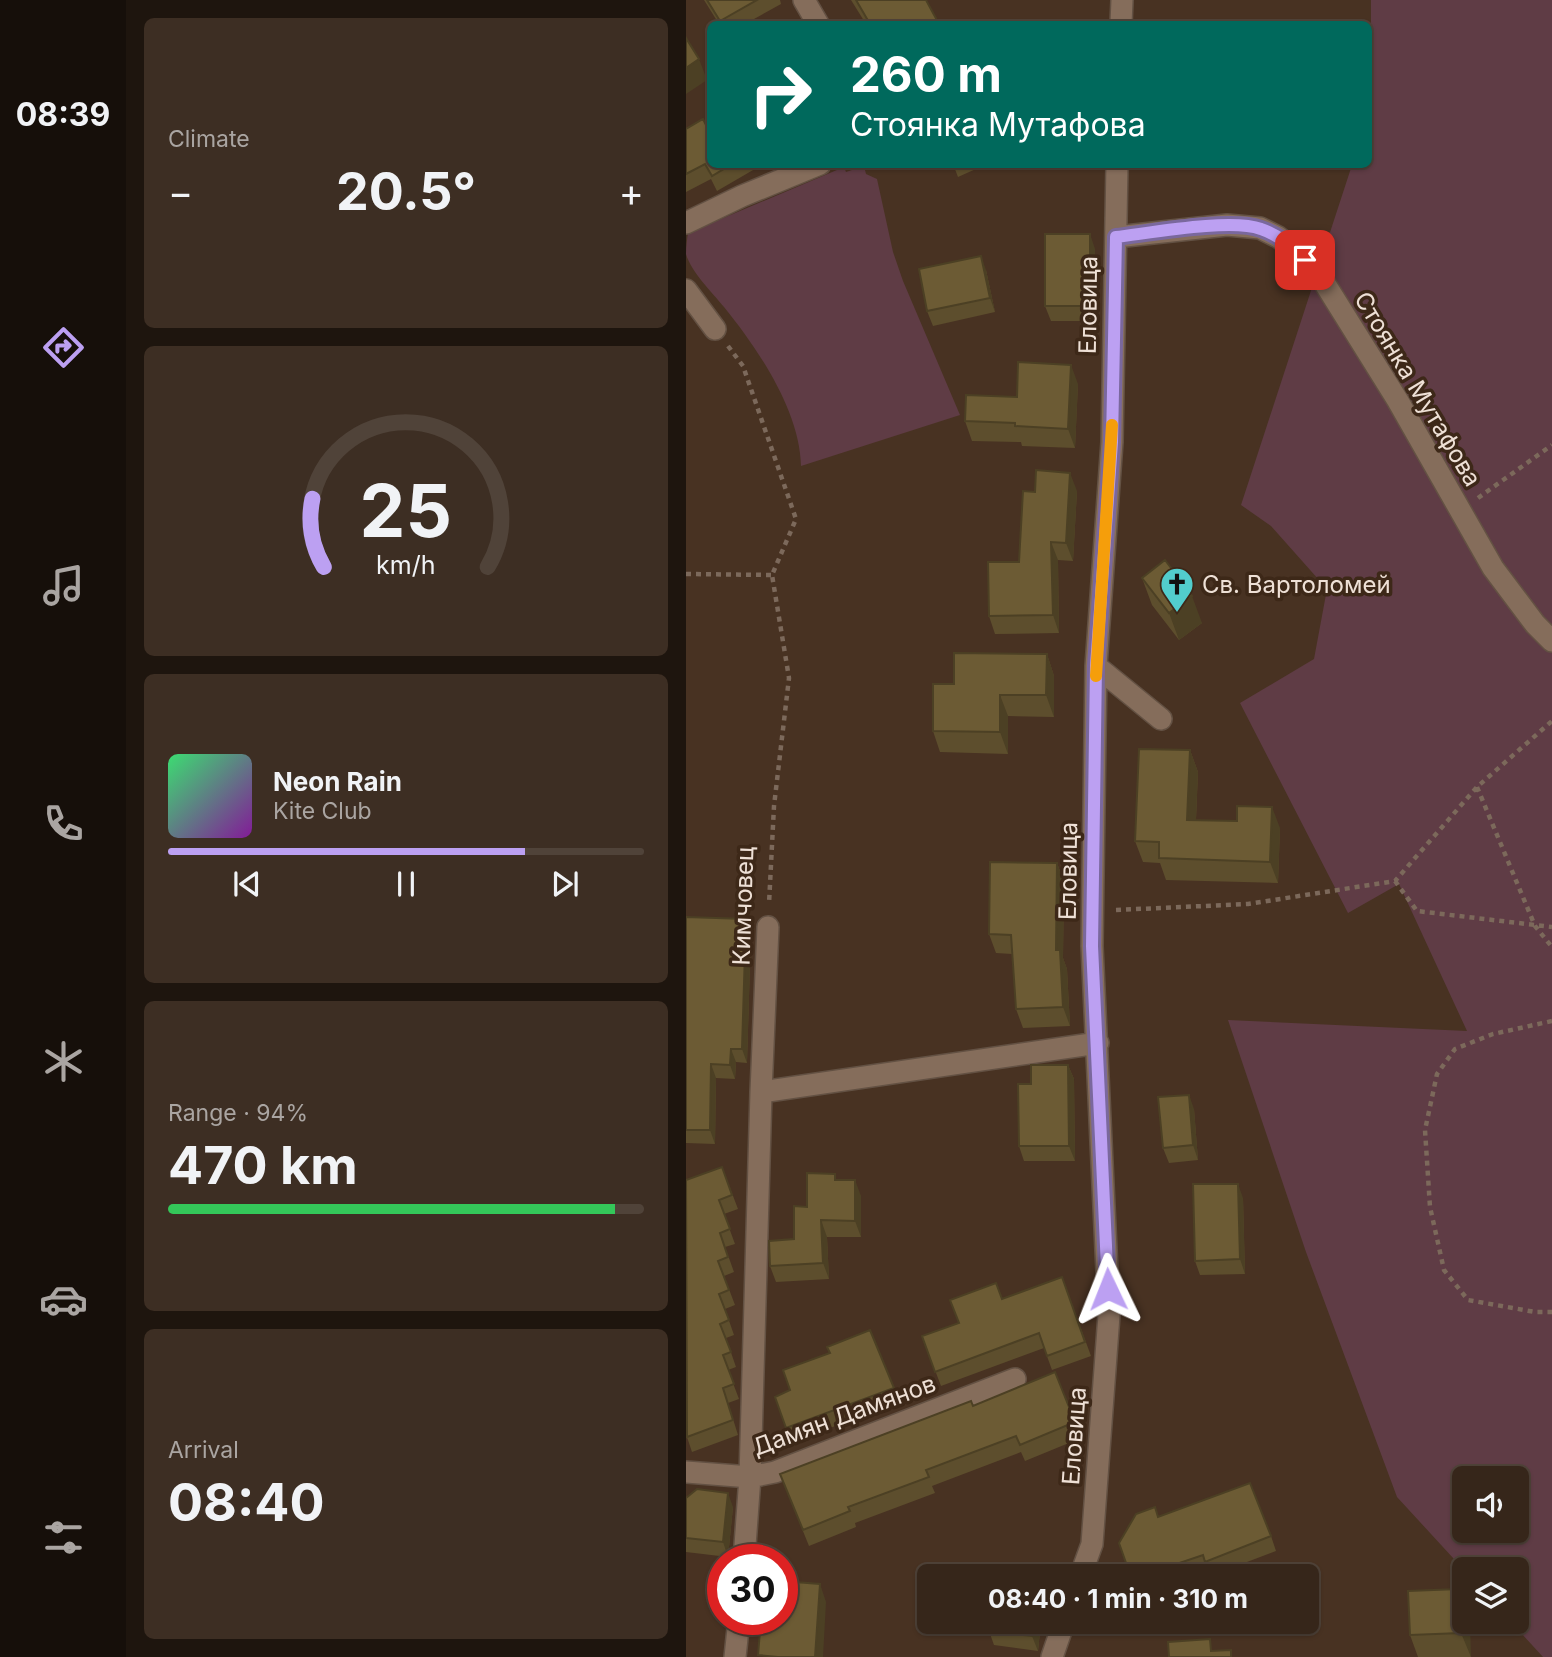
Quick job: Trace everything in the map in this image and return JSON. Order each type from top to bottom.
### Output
[{"type":"street","points":[[804,0],[816,21]]},
{"type":"street","points":[[1121,21],[1122,0]]},
{"type":"street","points":[[686,223],[810,168]]},
{"type":"street","name":"Еловица","points":[[1085,1564],[1092,1544],[1109,1315],[1092,946],[1096,666],[1112,442],[1117,168]]},
{"type":"street","name":"Стоянка Мутафова","points":[[1116,237],[1227,225],[1260,228],[1294,249],[1317,271],[1398,401],[1493,568],[1535,624],[1552,640]]},
{"type":"street","points":[[686,290],[715,329]]},
{"type":"street","points":[[1096,666],[1161,719]]},
{"type":"street","name":"Кимчовец","points":[[745,1544],[750,1477],[768,926]]},
{"type":"street","points":[[761,1092],[1098,1043]]},
{"type":"street","name":"Дамян Дамянов","points":[[686,1472],[750,1477],[775,1472],[1015,1379]]},
{"type":"street","points":[[1052,1657],[1060,1634]]},
{"type":"street","points":[[735,1657],[737,1635]]},
{"type":"path","points":[[686,574],[772,575],[796,519],[743,366],[715,329]]},
{"type":"path","points":[[1460,511],[1552,445]]},
{"type":"path","name":"Кимчовец","points":[[768,926],[774,806],[789,678],[772,575]]},
{"type":"path","points":[[1094,911],[1248,904],[1395,881],[1477,787],[1552,721]]},
{"type":"path","points":[[1477,787],[1535,926],[1552,947]]},
{"type":"path","points":[[1395,881],[1417,911],[1552,927]]},
{"type":"path","points":[[1552,1021],[1493,1034],[1455,1049],[1437,1074],[1425,1130],[1430,1207],[1444,1270],[1468,1300],[1535,1312],[1552,1312]]},
{"type":"shaded area","points":[[1371,0],[1552,0],[1552,1657],[1543,1657],[1522,1634],[1529,1634],[1529,1557],[1452,1557],[1397,1497],[1306,1252],[1228,1020],[1467,1031],[1399,884],[1348,913],[1240,703],[1314,659],[1327,589],[1271,526],[1241,505],[1351,168],[1372,168]]},
{"type":"shaded area","points":[[842,168],[846,172],[864,168],[866,174],[877,179],[893,252],[903,281],[960,415],[801,466],[793,424],[775,382],[737,324],[692,268],[686,254],[688,233]]},
{"type":"building","points":[[707,0],[757,0],[720,21]]},
{"type":"building","points":[[856,0],[926,0],[937,21],[868,21]]},
{"type":"building","points":[[686,38],[699,59],[686,68]]},
{"type":"building","points":[[703,119],[707,127],[707,167],[705,164],[686,174],[686,129]]},
{"type":"building","points":[[707,168],[725,168],[712,176]]},
{"type":"building","points":[[1045,234],[1090,234],[1090,306],[1045,306]]},
{"type":"building","points":[[981,256],[990,298],[927,311],[919,269]]},
{"type":"building","points":[[1018,362],[1071,365],[1068,429],[965,421],[966,395],[1017,397]]},
{"type":"building","points":[[1036,470],[1070,473],[1066,543],[1051,542],[1053,615],[989,616],[988,562],[1019,562],[1023,491],[1035,492]]},
{"type":"building","points":[[1165,560],[1192,596],[1169,613],[1142,578]]},
{"type":"building","points":[[954,653],[1047,654],[1046,695],[1000,695],[1000,732],[933,731],[933,684],[954,684]]},
{"type":"building","points":[[1139,749],[1190,750],[1187,820],[1237,821],[1237,806],[1272,807],[1270,862],[1159,858],[1159,842],[1135,841]]},
{"type":"building","points":[[990,862],[1057,863],[1056,950],[1060,950],[1063,1007],[1016,1009],[1011,935],[989,934]]},
{"type":"building","points":[[686,917],[746,919],[742,1049],[731,1049],[730,1065],[711,1064],[710,1130],[686,1130]]},
{"type":"building","points":[[1031,1065],[1068,1065],[1069,1146],[1019,1146],[1018,1084],[1031,1084]]},
{"type":"building","points":[[1189,1095],[1193,1145],[1163,1148],[1158,1097]]},
{"type":"building","points":[[722,1167],[732,1195],[719,1200],[730,1229],[720,1233],[728,1257],[718,1261],[729,1290],[719,1294],[729,1320],[720,1324],[731,1352],[723,1355],[734,1384],[723,1388],[733,1420],[687,1437],[686,1180]]},
{"type":"building","points":[[807,1173],[835,1174],[835,1180],[855,1180],[855,1221],[821,1220],[823,1263],[770,1266],[769,1241],[794,1239],[794,1206],[807,1207]]},
{"type":"building","points":[[1193,1184],[1238,1184],[1240,1259],[1195,1261]]},
{"type":"building","points":[[1062,1277],[1085,1342],[1047,1356],[1039,1333],[935,1372],[922,1336],[959,1323],[950,1300],[996,1283],[1002,1299]]},
{"type":"building","points":[[870,1330],[894,1388],[786,1428],[775,1397],[790,1390],[783,1370],[830,1353],[827,1347]]},
{"type":"building","points":[[1055,1372],[1075,1422],[1020,1445],[1016,1436],[926,1470],[929,1477],[848,1507],[850,1511],[803,1530],[780,1474],[971,1401],[973,1406]]},
{"type":"building","points":[[1250,1483],[1271,1536],[1205,1562],[1203,1555],[1176,1564],[1126,1564],[1119,1543],[1136,1514],[1155,1507],[1158,1517]]},
{"type":"building","points":[[697,1489],[728,1493],[723,1542],[686,1538],[686,1498]]},
{"type":"building","points":[[798,1582],[820,1584],[815,1657],[758,1655],[760,1635],[798,1635]]},
{"type":"building","points":[[1452,1589],[1452,1633],[1410,1635],[1408,1591]]},
{"type":"building","points":[[1210,1639],[1211,1651],[1231,1650],[1231,1657],[1169,1657],[1168,1642]]},
{"type":"slow traffic","points":[[1096,676],[1112,425]]},
{"type":"place","name":"Св. Вартоломей","points":[[1177,614]]},
{"type":"route","points":[[1108,1289],[1092,946],[1096,666],[1112,442],[1116,237],[1227,225],[1260,228],[1278,237],[1305,260]]}]
